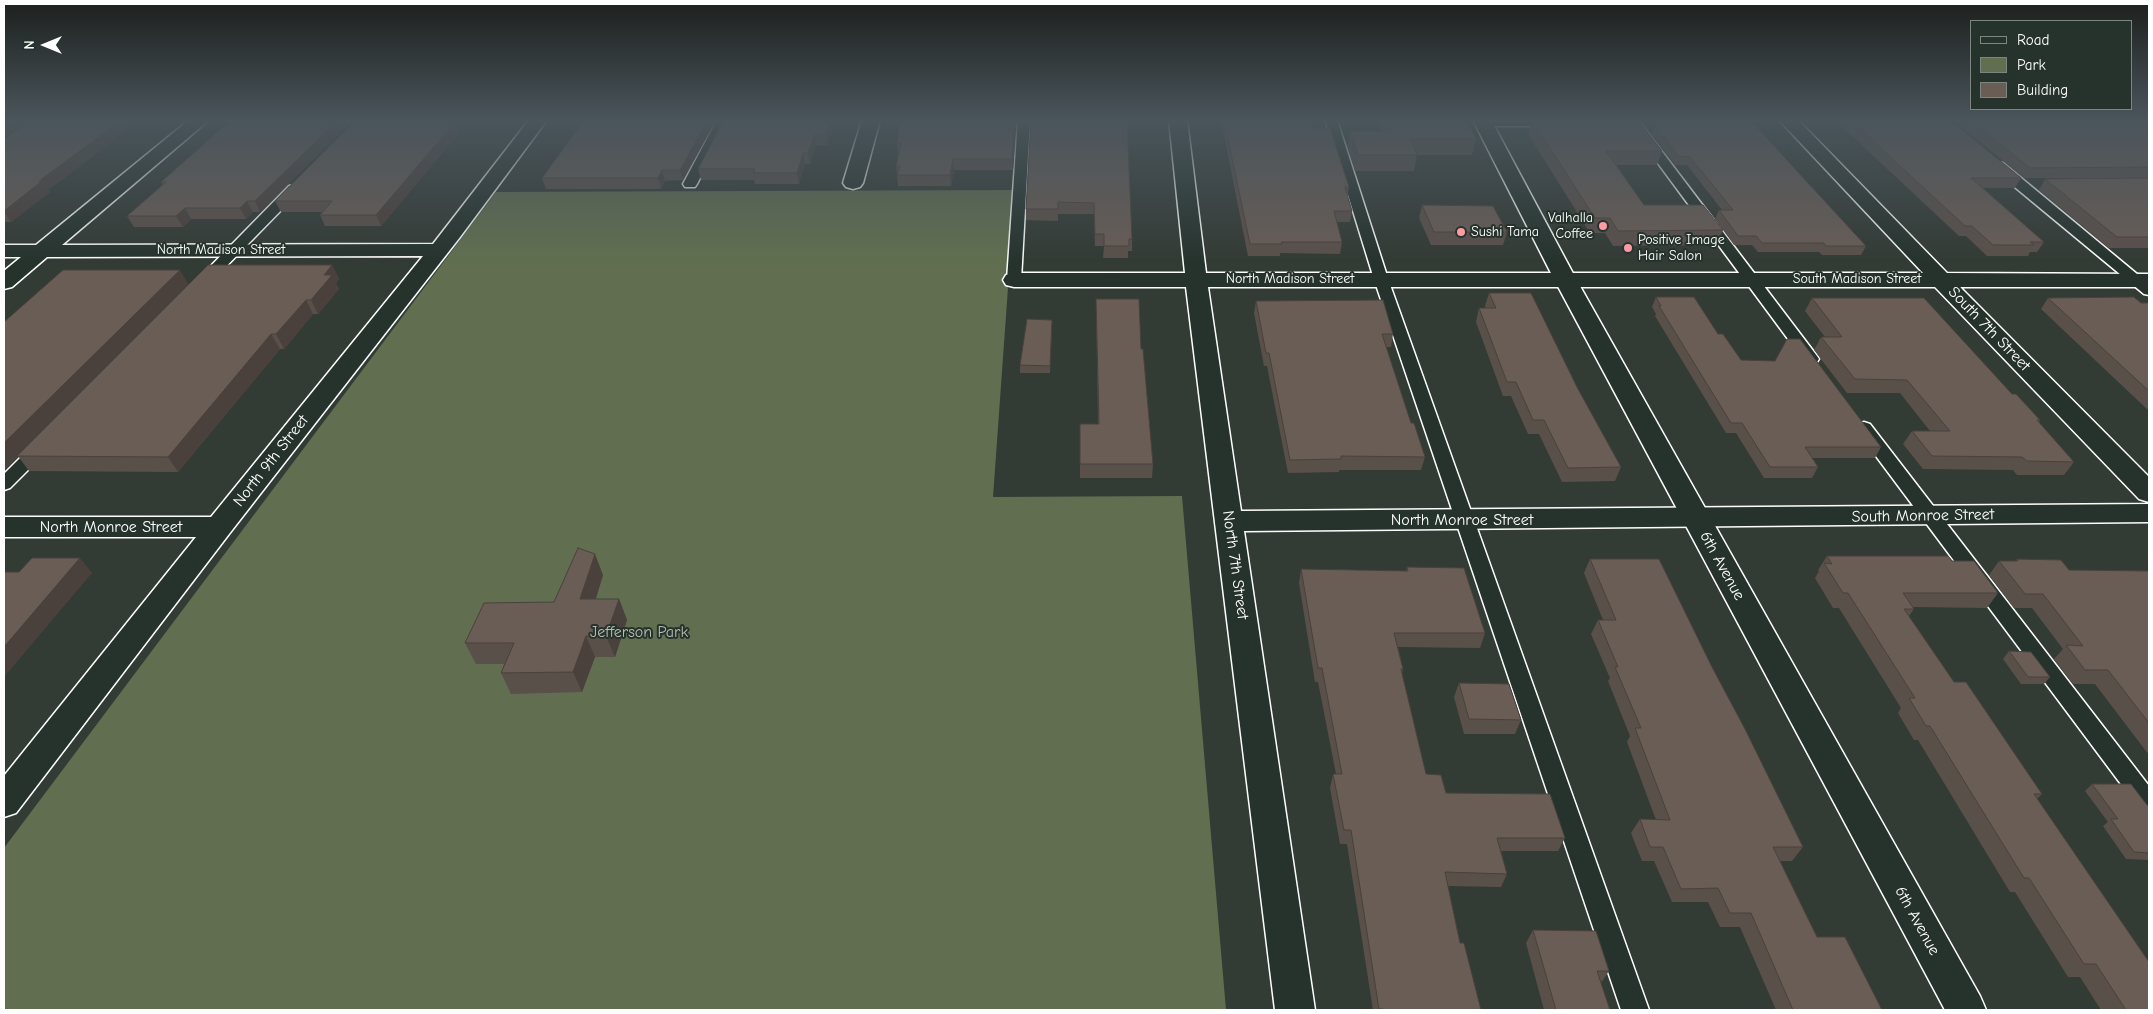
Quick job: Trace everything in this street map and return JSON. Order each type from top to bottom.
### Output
[{"type":"street","points":[[4,282],[143,167]]},
{"type":"street","name":"North 9th Street","points":[[4,802],[219,527],[453,233],[502,167]]},
{"type":"street","points":[[853,183],[857,167]]},
{"type":"street","name":"North 7th Street","points":[[1183,167],[1196,279],[1296,1010]]},
{"type":"street","name":"6th Avenue","points":[[1507,167],[1565,279],[1966,1010]]},
{"type":"street","name":"South 7th Street","points":[[1834,167],[2149,493]]},
{"type":"street","name":"North Madison Street","points":[[4,251],[438,250]]},
{"type":"street","name":"South Madison Street","points":[[1565,279],[1940,278],[2145,284]]},
{"type":"street","name":"North Madison Street","points":[[1014,280],[1565,279]]},
{"type":"street","name":"South Monroe Street","points":[[1696,518],[2149,513]]},
{"type":"street","name":"North Monroe Street","points":[[1229,521],[1696,518]]},
{"type":"street","name":"North Monroe Street","points":[[4,527],[219,527]]},
{"type":"lane","points":[[690,184],[699,167]]},
{"type":"lane","points":[[1014,280],[1021,167]]},
{"type":"lane","points":[[1346,167],[1381,279],[1635,1010]]},
{"type":"lane","points":[[1663,167],[1822,374]]},
{"type":"lane","points":[[2001,167],[2145,284]]},
{"type":"lane","points":[[192,293],[308,176]]},
{"type":"lane","points":[[2021,184],[2040,184]]},
{"type":"lane","points":[[1852,413],[2149,804]]},
{"type":"lane","points":[[4,484],[53,434]]},
{"type":"green space","name":"Jefferson Park","points":[[1015,190],[993,497],[1182,496],[1226,1010],[4,1010],[4,848],[496,192]]},
{"type":"building","points":[[4,167],[58,167],[39,181],[42,181],[4,211]]},
{"type":"building","points":[[178,167],[290,167],[255,201],[247,201],[240,208],[185,208],[176,216],[127,216],[166,182],[161,182]]},
{"type":"building","points":[[309,167],[417,167],[376,215],[320,215],[332,201],[275,201]]},
{"type":"building","points":[[550,167],[682,167],[680,170],[662,170],[658,178],[542,178]]},
{"type":"building","points":[[699,167],[799,167],[797,173],[753,173],[755,169],[698,169]]},
{"type":"building","points":[[900,167],[951,167],[950,175],[897,175]]},
{"type":"building","points":[[1028,167],[1129,167],[1132,239],[1129,239],[1129,246],[1104,246],[1104,234],[1095,234],[1094,203],[1058,202],[1058,209],[1026,209]]},
{"type":"building","points":[[1234,167],[1343,167],[1349,187],[1345,187],[1352,211],[1334,211],[1342,242],[1250,244]]},
{"type":"building","points":[[1562,167],[1617,167],[1644,205],[1703,205],[1723,230],[1618,231],[1610,218],[1595,218]]},
{"type":"building","points":[[1698,167],[1794,167],[1866,246],[1826,246],[1824,243],[1762,243],[1756,236],[1738,236],[1719,210],[1733,210]]},
{"type":"building","points":[[1901,167],[2008,167],[2021,178],[1971,178],[2044,242],[2030,242],[2034,245],[1993,245],[1972,226],[1965,226]]},
{"type":"building","points":[[2029,167],[2111,167],[2030,168]]},
{"type":"building","points":[[2149,178],[2149,237],[2117,237],[2045,179]]},
{"type":"building","points":[[1422,205],[1493,206],[1507,232],[1434,232]]},
{"type":"building","points":[[208,265],[332,265],[324,275],[332,275],[311,300],[306,300],[276,334],[271,334],[168,457],[17,456]]},
{"type":"building","points":[[63,270],[180,270],[4,443],[4,322]]},
{"type":"building","points":[[1489,293],[1531,293],[1578,389],[1621,467],[1568,468],[1544,420],[1533,420],[1516,382],[1507,382],[1479,308],[1496,308]]},
{"type":"building","points":[[1656,297],[1694,297],[1718,334],[1723,334],[1741,360],[1775,361],[1787,339],[1800,339],[1881,447],[1805,447],[1818,467],[1770,467],[1742,423],[1731,423],[1659,306],[1661,306]]},
{"type":"building","points":[[2134,297],[2141,303],[2149,303],[2149,391],[2048,298]]},
{"type":"building","points":[[1812,298],[1924,298],[2012,394],[2016,394],[2040,420],[2037,420],[2074,462],[2027,461],[2022,457],[1932,456],[1912,431],[1950,431],[1907,380],[1855,379],[1821,337],[1842,337]]},
{"type":"building","points":[[1096,299],[1139,299],[1141,349],[1143,349],[1153,464],[1080,464],[1080,424],[1099,424]]},
{"type":"building","points":[[1383,300],[1393,334],[1382,334],[1411,423],[1414,423],[1425,457],[1341,456],[1341,459],[1290,460],[1269,353],[1266,353],[1256,301]]},
{"type":"building","points":[[1027,319],[1052,320],[1050,366],[1020,365]]},
{"type":"building","points":[[578,548],[595,554],[580,599],[619,599],[606,636],[586,636],[573,672],[501,673],[514,643],[465,643],[484,603],[554,602]]},
{"type":"building","points":[[1827,556],[1948,556],[1952,561],[1974,561],[1998,593],[1903,593],[1914,609],[1904,609],[1954,682],[1966,682],[2042,794],[2034,794],[2149,962],[2149,1010],[2126,1010],[2096,964],[2084,964],[2029,878],[2024,878],[1930,726],[1926,726],[1909,698],[1915,698],[1848,593],[1843,593],[1824,563],[1832,564]]},
{"type":"building","points":[[32,558],[80,558],[4,647],[4,572],[19,572]]},
{"type":"building","points":[[1590,559],[1659,559],[1803,847],[1773,847],[1817,937],[1845,937],[1882,1010],[1793,1010],[1751,913],[1730,913],[1718,888],[1681,889],[1663,847],[1650,847],[1640,819],[1670,820],[1635,728],[1641,728],[1615,667],[1618,667],[1598,620],[1616,620]]},
{"type":"building","points":[[2017,559],[2061,560],[2069,570],[2149,571],[2149,723],[2108,670],[2085,670],[2066,645],[2083,646],[2043,594],[2025,594],[1999,561],[2018,561]]},
{"type":"building","points":[[1407,567],[1464,568],[1485,633],[1394,633],[1426,774],[1441,775],[1446,793],[1550,794],[1565,838],[1497,838],[1507,874],[1445,872],[1460,943],[1464,943],[1481,1010],[1379,1009],[1351,830],[1344,830],[1333,774],[1342,774],[1322,668],[1318,668],[1301,569],[1408,571]]},
{"type":"building","points":[[2009,651],[2031,652],[2050,677],[2028,677]]},
{"type":"building","points":[[1459,683],[1509,684],[1521,720],[1469,719]]},
{"type":"building","points":[[2092,784],[2131,784],[2149,806],[2149,853],[2134,852],[2111,819],[2118,819]]},
{"type":"building","points":[[1533,930],[1596,931],[1609,971],[1597,971],[1610,1010],[1556,1010]]},
{"type":"place","name":"Valhalla Coffee","points":[[1603,226]]},
{"type":"place","name":"Sushi Tama","points":[[1461,232]]},
{"type":"place","name":"Positive Image Hair Salon","points":[[1628,248]]}]
